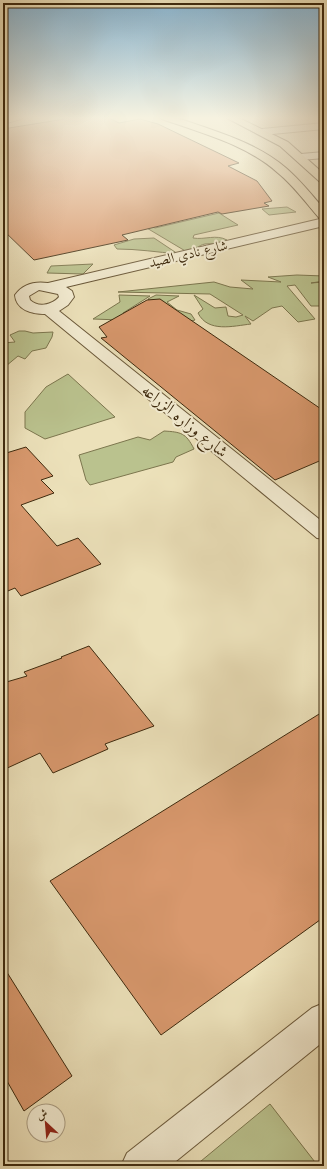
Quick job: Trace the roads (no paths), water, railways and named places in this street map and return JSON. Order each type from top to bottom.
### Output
[{"type":"main road","points":[[283,172],[324,216]]},
{"type":"main road","points":[[316,172],[324,180]]},
{"type":"street","name":"شارع نادي الصيد","points":[[47,308],[28,308],[15,298],[37,286],[51,286],[324,222]]},
{"type":"street","name":"شارع نادي الصيد","points":[[66,295],[324,232]]},
{"type":"street","points":[[195,253],[207,260]]},
{"type":"street","points":[[47,308],[64,302],[66,295],[64,291],[51,286]]},
{"type":"street","name":"شارع وزاره الزراعه","points":[[47,308],[324,533]]},
{"type":"street","points":[[140,1166],[324,1020]]}]
